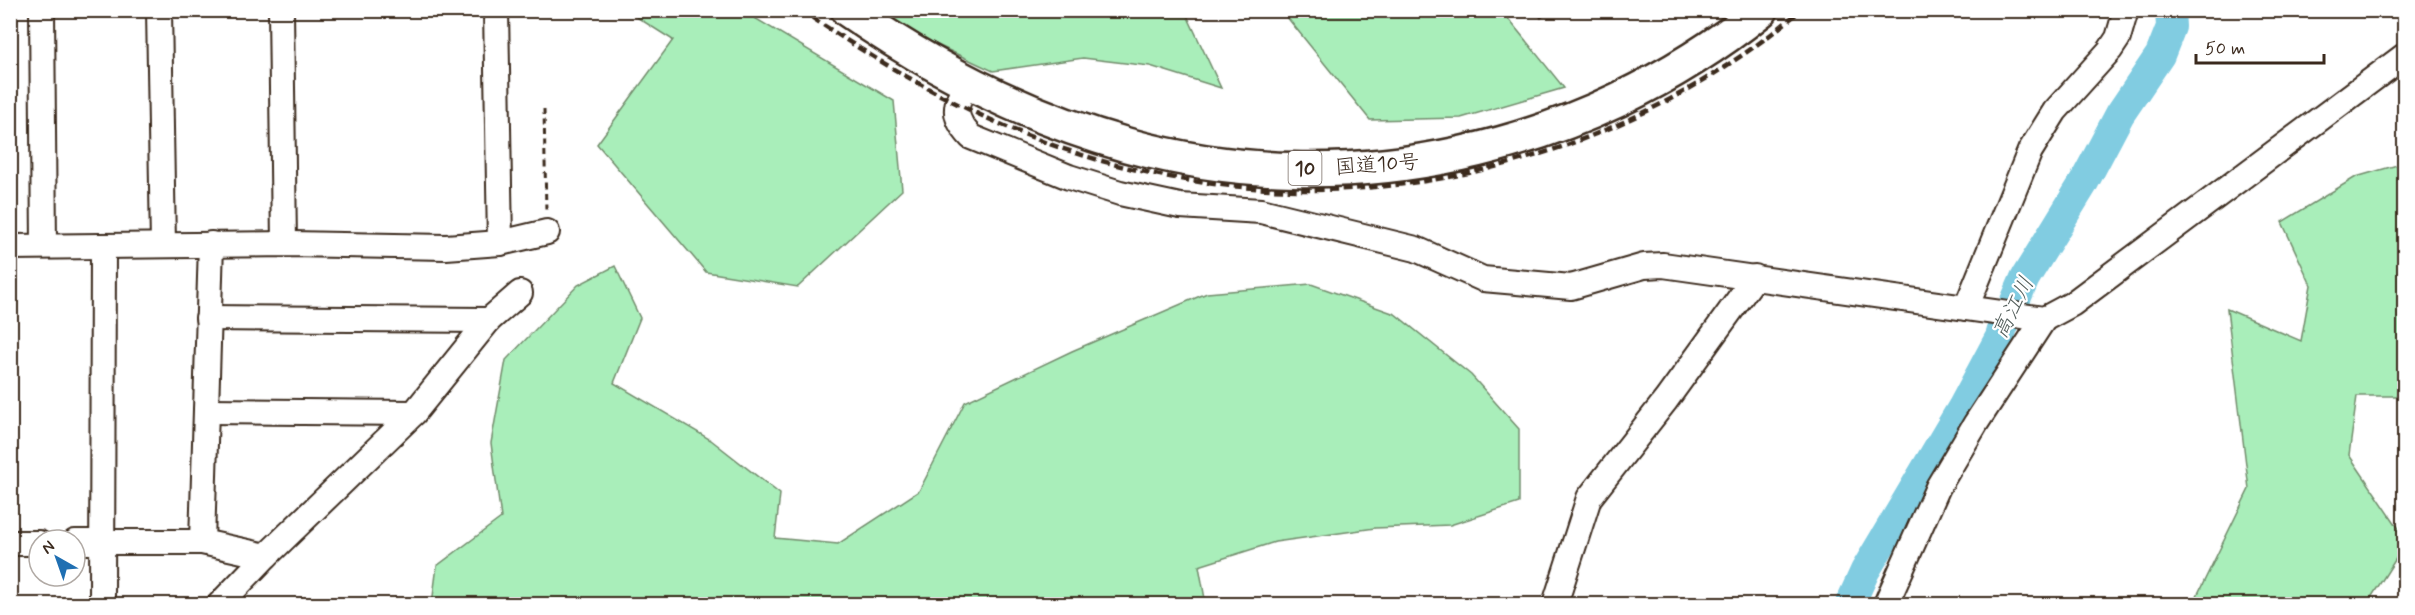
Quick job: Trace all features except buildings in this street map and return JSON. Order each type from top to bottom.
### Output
[{"type":"highway","name":"国道10号","points":[[848,10],[966,82],[1043,117],[1128,145],[1176,156],[1278,168],[1393,165],[1453,157],[1508,144],[1585,116],[1637,92],[1685,65],[1761,10]]},
{"type":"street","points":[[42,10],[44,246]]},
{"type":"street","points":[[159,10],[163,245]]},
{"type":"street","points":[[281,10],[284,244]]},
{"type":"street","points":[[496,10],[500,243]]},
{"type":"street","points":[[1966,308],[2030,151],[2055,111],[2110,50],[2118,38],[2126,10]]},
{"type":"street","points":[[1886,604],[1938,486],[2044,319],[2072,304],[2404,56]]},
{"type":"street","points":[[966,82],[956,111],[961,125],[971,137],[1069,177],[1120,193],[1180,206],[1261,211],[1416,249],[1468,273],[1492,280],[1571,287],[1653,265],[1755,277],[2044,319]]},
{"type":"street","points":[[10,247],[284,244],[400,248],[500,243],[547,232]]},
{"type":"street","points":[[202,542],[211,244]]},
{"type":"street","points":[[102,604],[104,246]]},
{"type":"street","points":[[1555,604],[1589,498],[1687,372],[1755,277]]},
{"type":"street","points":[[220,604],[266,556],[414,413],[489,320],[520,293]]},
{"type":"street","points":[[208,318],[489,320]]},
{"type":"street","points":[[206,411],[414,413]]},
{"type":"street","points":[[87,542],[202,542],[266,556]]},
{"type":"street","points":[[10,543],[27,543]]},
{"type":"path","points":[[544,109],[547,232]]},
{"type":"green space","points":[[627,11],[743,11],[894,101],[902,190],[798,287],[706,272],[597,144],[673,40]]},
{"type":"green space","points":[[881,11],[1185,11],[1221,88],[1150,66],[1083,58],[993,71],[916,35]]},
{"type":"green space","points":[[1282,11],[1502,11],[1564,88],[1461,118],[1370,120]]},
{"type":"green space","points":[[2404,163],[2404,396],[2357,396],[2349,455],[2404,536],[2404,546],[2367,604],[2193,604],[2249,489],[2227,309],[2301,341],[2311,285],[2282,222],[2356,177]]},
{"type":"green space","points":[[615,266],[640,318],[614,383],[711,440],[780,494],[775,538],[838,544],[919,491],[965,402],[1072,351],[1207,293],[1311,284],[1395,314],[1471,375],[1519,429],[1519,503],[1450,525],[1375,528],[1275,542],[1199,566],[1205,599],[1222,604],[432,604],[437,566],[501,518],[491,443],[506,360],[578,285]]},
{"type":"waterway","name":"高江川","points":[[1850,604],[1865,571],[1962,408],[2000,337],[2007,313],[2012,308],[2025,278],[2083,184],[2120,114],[2160,55],[2171,27],[2170,10]]},
{"type":"railway","points":[[801,10],[919,83],[960,105],[1044,142],[1133,169],[1221,185],[1310,190],[1399,185],[1486,169],[1571,143],[1653,108],[1730,64],[1801,10]]}]
